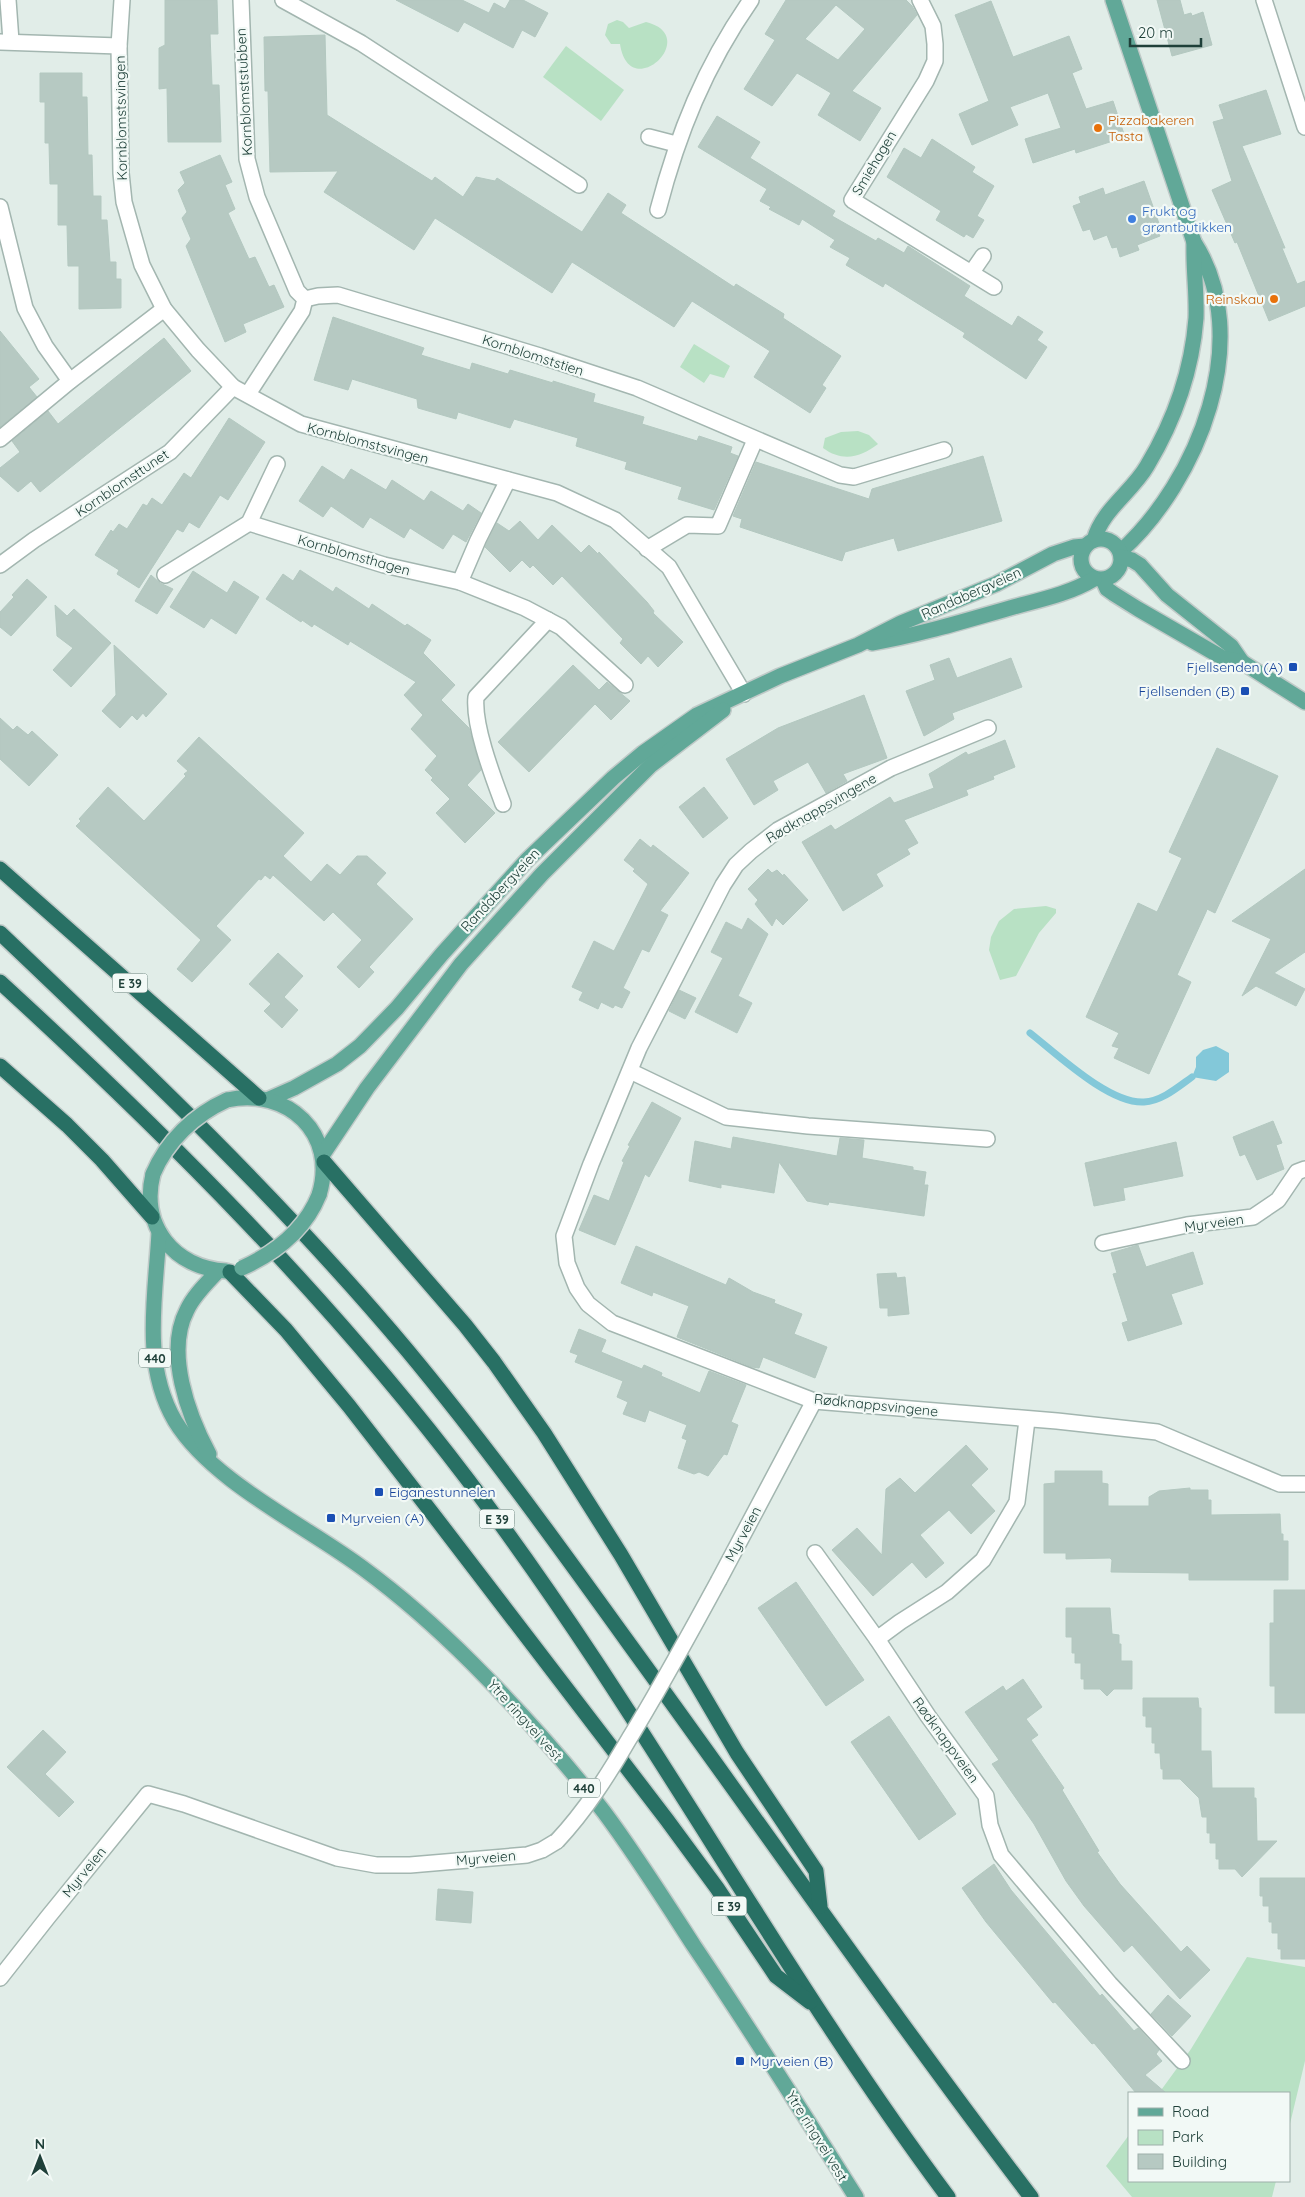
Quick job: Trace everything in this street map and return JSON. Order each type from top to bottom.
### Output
[{"type":"highway","name":"E 39","points":[[0,869],[264,1098]]},
{"type":"highway","name":"E 39","points":[[0,933],[109,1036],[257,1183],[336,1268],[409,1353],[495,1461],[575,1569],[1031,2197]]},
{"type":"highway","name":"E 39","points":[[0,982],[159,1131],[231,1204],[385,1376],[468,1480],[606,1678],[819,2009],[948,2197]]},
{"type":"highway","points":[[0,1066],[67,1125],[102,1160],[152,1218]]},
{"type":"highway","name":"E 39","points":[[324,1158],[494,1362],[544,1433],[621,1555],[737,1753],[816,1871],[820,1908]]},
{"type":"highway","name":"E 39","points":[[230,1270],[286,1330],[396,1467],[667,1820],[717,1888],[776,1976],[819,2009]]},
{"type":"main road","points":[[1099,580],[1112,577],[1118,570],[1121,555],[1145,528],[1174,485],[1196,446],[1211,404],[1219,352],[1217,302],[1211,276],[1205,259],[1194,242],[1112,0]]},
{"type":"main road","points":[[1194,242],[1195,326],[1192,351],[1176,407],[1167,430],[1146,469],[1101,522],[1090,543],[1081,553],[1082,569],[1087,575],[1099,580],[1114,594],[1138,609],[1223,658],[1242,662],[1305,702]]},
{"type":"main road","points":[[1090,543],[1102,539],[1110,541],[1121,555],[1140,565],[1167,595],[1231,646],[1242,662]]},
{"type":"main road","name":"Randabergveien","points":[[264,1098],[294,1088],[337,1064],[360,1046],[397,1008],[442,954],[526,860],[613,778],[643,753],[697,715],[804,665],[858,645],[901,623],[996,584],[1053,554],[1090,543]]},
{"type":"main road","name":"Randabergveien","points":[[858,645],[907,637],[957,624],[1074,590],[1099,580]]},
{"type":"main road","name":"Randabergveien","points":[[324,1158],[367,1088],[461,964],[542,874],[651,765],[744,694]]},
{"type":"main road","points":[[230,1270],[197,1266],[172,1249],[159,1232],[152,1218],[150,1193],[153,1174],[163,1152],[205,1112],[227,1100],[264,1098],[289,1109],[299,1116],[314,1134],[324,1158]]},
{"type":"main road","name":"440","points":[[230,1270],[265,1257],[290,1237],[310,1214],[319,1195],[324,1158]]},
{"type":"main road","name":"Ytre ringvei vest","points":[[159,1232],[152,1334],[159,1378],[173,1418],[188,1440],[240,1486],[364,1569],[402,1600],[471,1662],[528,1722],[604,1812],[738,2012],[856,2197]]},
{"type":"main road","name":"Ytre ringvei vest","points":[[216,1466],[195,1428],[184,1394],[179,1344],[181,1325],[193,1298],[230,1270]]},
{"type":"street","points":[[8,0],[5,42],[119,46]]},
{"type":"street","name":"Kornblomstsvingen","points":[[122,0],[119,46],[121,173],[124,202],[142,265],[164,308],[198,350],[232,387],[301,424],[557,493],[587,505],[615,520],[669,567],[744,694]]},
{"type":"street","name":"Kornblomststubben","points":[[241,0],[246,159],[269,228],[297,291],[305,299]]},
{"type":"street","points":[[283,0],[361,43],[579,185]]},
{"type":"street","points":[[658,210],[676,144],[710,67],[751,0]]},
{"type":"street","name":"Smiehagen","points":[[920,0],[933,26],[935,62],[926,81],[852,200],[994,287]]},
{"type":"street","points":[[1264,0],[1305,127]]},
{"type":"street","points":[[649,137],[676,144]]},
{"type":"street","points":[[0,207],[24,308],[45,346],[70,381]]},
{"type":"street","points":[[972,272],[983,256]]},
{"type":"street","name":"Kornblomststien","points":[[305,299],[338,295],[540,356],[637,388],[830,472],[854,477],[944,450]]},
{"type":"street","points":[[248,394],[302,310],[305,299]]},
{"type":"street","points":[[0,438],[164,308]]},
{"type":"street","name":"Kornblomsttunet","points":[[0,565],[34,540],[170,452],[232,387]]},
{"type":"street","points":[[647,549],[687,525],[718,526],[755,440]]},
{"type":"street","points":[[165,576],[249,523],[277,464]]},
{"type":"street","points":[[460,582],[478,540],[508,480]]},
{"type":"street","name":"Kornblomsthagen","points":[[249,523],[384,565],[460,582],[525,608],[561,627],[626,685]]},
{"type":"street","points":[[503,804],[479,723],[475,707],[476,697],[548,620]]},
{"type":"street","name":"Rødknappsvingene","points":[[988,728],[891,768],[778,830],[736,865],[711,906],[642,1040],[590,1164],[564,1236],[568,1263],[576,1288],[588,1304],[612,1323],[814,1401],[1157,1432],[1280,1484],[1305,1484]]},
{"type":"street","points":[[630,1071],[726,1117],[808,1126],[987,1139]]},
{"type":"street","name":"Myrveien","points":[[1103,1243],[1187,1225],[1253,1218],[1278,1200],[1297,1172],[1305,1168]]},
{"type":"street","name":"Myrveien","points":[[0,1978],[148,1794],[184,1804],[338,1858],[376,1865],[410,1865],[527,1855],[542,1850],[557,1841],[579,1816],[608,1775],[670,1670],[814,1401]]},
{"type":"street","points":[[877,1640],[900,1622],[947,1592],[983,1560],[1017,1502],[1027,1420]]},
{"type":"street","name":"Rødknappveien","points":[[814,1553],[986,1796],[990,1825],[1001,1855],[1110,1984],[1182,2061]]},
{"type":"green space","points":[[617,20],[623,22],[629,28],[646,22],[662,29],[667,40],[665,51],[658,61],[647,68],[636,68],[626,61],[620,44],[611,44],[605,35],[608,24]]},
{"type":"green space","points":[[566,46],[624,90],[601,121],[543,77]]},
{"type":"green space","points":[[694,344],[730,366],[724,378],[710,374],[704,383],[680,367]]},
{"type":"green space","points":[[858,431],[869,435],[878,444],[858,455],[844,457],[823,448],[825,438],[841,432]]},
{"type":"green space","points":[[1046,906],[1056,909],[1056,913],[1039,933],[1016,976],[1000,980],[989,950],[991,937],[999,921],[1014,909]]},
{"type":"green space","points":[[1247,1957],[1305,1967],[1305,2061],[1290,2124],[1290,2092],[1160,2092],[1191,2049]]},
{"type":"green space","points":[[1128,2136],[1128,2182],[1276,2182],[1272,2197],[1132,2197],[1106,2166]]},
{"type":"water","points":[[1216,1046],[1229,1053],[1229,1072],[1216,1081],[1192,1077],[1196,1067],[1196,1057],[1203,1050]]},
{"type":"building","points":[[165,0],[217,0],[218,34],[210,34],[212,85],[219,85],[221,142],[168,142],[167,88],[159,89],[159,48],[165,45]]},
{"type":"building","points":[[396,0],[462,0],[489,13],[494,3],[505,9],[510,0],[523,0],[548,13],[535,37],[522,30],[513,48],[464,22],[458,32]]},
{"type":"building","points":[[786,0],[906,0],[917,15],[852,91],[881,108],[860,141],[818,115],[831,93],[797,73],[772,106],[744,89],[775,40],[765,34]],"holes":[[[836,5],[865,29],[838,60],[805,39]]]},
{"type":"building","points":[[1157,0],[1180,0],[1184,15],[1191,13],[1192,16],[1203,12],[1212,45],[1172,56]]},
{"type":"building","points":[[991,1],[1013,57],[1069,36],[1082,69],[1072,73],[1086,109],[1113,101],[1125,137],[1076,153],[1075,149],[1033,163],[1025,139],[1061,128],[1048,93],[1010,107],[1018,125],[972,145],[959,114],[989,101],[955,15]]},
{"type":"building","points":[[325,35],[327,115],[432,181],[435,177],[463,197],[476,177],[495,181],[497,178],[582,232],[608,193],[626,205],[621,213],[734,287],[736,284],[784,314],[783,318],[841,356],[822,385],[826,388],[810,413],[754,377],[770,351],[692,301],[674,327],[572,262],[552,293],[435,218],[414,250],[324,192],[338,171],[270,172],[268,91],[265,91],[264,37]]},
{"type":"building","points":[[40,73],[82,73],[82,97],[87,97],[88,155],[92,155],[93,196],[101,196],[101,220],[107,220],[110,262],[116,262],[116,279],[121,279],[121,308],[79,309],[79,266],[68,266],[67,225],[58,225],[58,184],[50,184],[49,143],[45,143],[45,102],[40,102]]},
{"type":"building","points":[[1266,90],[1281,134],[1242,146],[1285,248],[1282,248],[1297,284],[1305,281],[1305,306],[1269,321],[1237,242],[1235,243],[1212,190],[1232,181],[1213,122],[1224,119],[1219,105]]},
{"type":"building","points":[[717,116],[760,142],[750,158],[835,211],[832,216],[876,241],[878,238],[904,253],[908,246],[970,286],[964,296],[1012,326],[1018,316],[1043,332],[1037,340],[1047,347],[1026,379],[963,337],[965,333],[885,283],[883,287],[846,265],[850,258],[830,247],[835,240],[802,219],[799,225],[769,209],[771,207],[760,201],[767,189],[698,147]]},
{"type":"building","points":[[932,139],[975,167],[972,172],[994,186],[977,216],[984,220],[973,238],[966,234],[964,237],[936,220],[941,211],[887,177],[904,148],[921,158]]},
{"type":"building","points":[[220,155],[232,182],[225,185],[235,209],[228,213],[249,259],[255,257],[269,287],[274,285],[284,307],[243,324],[246,332],[225,342],[186,246],[191,239],[182,218],[187,212],[178,190],[185,183],[180,172]]},
{"type":"building","points":[[1144,181],[1162,232],[1159,234],[1160,236],[1137,245],[1139,250],[1120,257],[1117,247],[1112,248],[1107,235],[1094,240],[1090,229],[1083,231],[1073,206],[1081,203],[1079,197],[1103,188],[1105,195]]},
{"type":"building","points":[[333,317],[424,348],[421,355],[470,370],[472,363],[508,374],[510,370],[595,394],[593,402],[644,417],[642,424],[697,441],[699,436],[732,447],[730,453],[738,456],[714,510],[678,499],[682,487],[625,469],[627,462],[576,446],[578,438],[514,419],[510,428],[458,412],[456,419],[418,408],[417,399],[352,379],[348,390],[314,380]]},
{"type":"building","points":[[0,331],[39,379],[29,387],[37,397],[0,427]]},
{"type":"building","points":[[164,338],[191,371],[40,492],[31,481],[18,492],[0,476],[0,468],[20,452],[12,441],[48,411],[58,424]]},
{"type":"building","points":[[229,418],[265,442],[228,500],[220,495],[199,528],[189,522],[183,532],[177,529],[139,588],[117,574],[119,570],[95,555],[111,530],[113,532],[119,524],[127,529],[143,504],[147,506],[152,498],[162,505],[184,473],[191,478]]},
{"type":"building","points":[[983,456],[1002,521],[898,551],[894,538],[845,552],[842,561],[740,527],[742,519],[733,516],[756,462],[869,499],[872,489]]},
{"type":"building","points":[[322,466],[344,480],[351,469],[386,490],[392,480],[424,501],[431,491],[463,511],[468,504],[481,513],[466,542],[453,534],[443,549],[410,528],[404,538],[370,517],[363,528],[331,506],[323,517],[299,501]]},
{"type":"building","points":[[520,521],[538,540],[552,525],[581,553],[589,545],[598,554],[599,552],[647,602],[654,611],[653,613],[683,642],[658,667],[648,656],[641,664],[620,643],[623,639],[562,576],[553,585],[533,565],[530,568],[522,560],[510,572],[485,547],[497,523],[509,531]]},
{"type":"building","points":[[300,570],[333,592],[336,587],[369,609],[372,604],[405,626],[407,624],[431,640],[423,653],[455,685],[441,700],[469,728],[481,770],[467,785],[495,813],[465,843],[436,813],[450,799],[431,780],[433,778],[425,770],[437,756],[411,729],[423,715],[404,695],[416,682],[350,641],[348,645],[314,624],[312,627],[302,620],[301,622],[266,599],[283,574],[293,581]]},
{"type":"building","points":[[193,571],[227,593],[234,581],[259,597],[236,634],[211,618],[204,628],[170,607]]},
{"type":"building","points":[[151,575],[160,583],[173,589],[157,614],[135,601]]},
{"type":"building","points":[[27,579],[47,597],[11,636],[0,627],[0,612]]},
{"type":"building","points":[[55,605],[67,616],[74,609],[111,643],[71,687],[53,670],[73,648],[57,636]]},
{"type":"building","points":[[114,645],[167,694],[146,717],[143,713],[137,720],[132,715],[120,728],[102,711],[116,695]]},
{"type":"building","points":[[949,658],[957,678],[1011,658],[1022,687],[952,713],[954,719],[924,736],[906,691],[935,680],[930,665]]},
{"type":"building","points":[[573,665],[599,690],[607,682],[630,701],[611,720],[595,704],[529,772],[498,742]]},
{"type":"building","points":[[864,695],[887,758],[843,774],[847,781],[826,793],[808,762],[773,781],[778,790],[754,805],[726,759],[778,728]]},
{"type":"building","points":[[0,718],[13,730],[17,726],[28,735],[32,731],[58,755],[29,786],[0,759]]},
{"type":"building","points":[[199,737],[304,833],[283,856],[311,882],[327,864],[340,875],[357,856],[367,856],[386,873],[376,884],[413,919],[369,967],[374,972],[359,988],[337,967],[362,940],[333,912],[324,921],[273,875],[270,879],[265,875],[261,880],[259,879],[216,926],[231,940],[192,982],[177,969],[201,940],[76,826],[81,821],[79,819],[108,787],[144,821],[186,776],[184,774],[188,771],[177,761]]},
{"type":"building","points":[[1005,740],[1015,767],[993,776],[994,779],[966,790],[968,795],[904,820],[918,843],[907,849],[910,854],[876,874],[883,886],[843,911],[802,842],[831,825],[835,830],[890,797],[894,803],[934,788],[929,774],[966,752],[968,755]]},
{"type":"building","points":[[1217,748],[1278,776],[1215,913],[1207,909],[1177,975],[1191,982],[1149,1074],[1114,1058],[1119,1048],[1112,1046],[1119,1033],[1086,1017],[1138,903],[1157,912],[1182,858],[1169,852]]},
{"type":"building","points":[[704,787],[728,818],[703,838],[679,807]]},
{"type":"building","points":[[640,839],[651,848],[653,845],[689,873],[660,911],[668,915],[649,952],[642,949],[623,988],[630,992],[622,1008],[615,1005],[613,1008],[601,1002],[598,1009],[579,1000],[583,992],[572,987],[594,941],[614,951],[648,884],[624,860]]},
{"type":"building","points":[[768,869],[772,873],[777,870],[783,876],[784,874],[808,900],[783,925],[776,918],[772,926],[755,904],[758,900],[748,889]]},
{"type":"building","points":[[1305,869],[1305,952],[1274,973],[1305,989],[1296,1006],[1256,986],[1242,996],[1271,939],[1232,921]]},
{"type":"building","points":[[748,918],[768,934],[738,996],[752,1003],[737,1033],[695,1012],[723,958],[711,952],[726,922],[742,930]]},
{"type":"building","points":[[278,953],[303,976],[284,997],[298,1010],[282,1028],[264,1011],[271,1004],[249,984]]},
{"type":"building","points":[[679,990],[696,998],[685,1019],[669,1011]]},
{"type":"building","points":[[652,1102],[681,1118],[649,1177],[645,1174],[615,1245],[579,1230],[594,1195],[609,1201],[624,1162],[622,1161],[630,1146],[628,1145]]},
{"type":"building","points":[[1273,1121],[1282,1143],[1276,1145],[1284,1169],[1257,1180],[1245,1154],[1240,1156],[1233,1137]]},
{"type":"building","points":[[733,1137],[837,1156],[840,1138],[864,1140],[862,1158],[913,1167],[913,1170],[926,1172],[924,1185],[928,1185],[924,1216],[829,1202],[828,1205],[807,1201],[779,1162],[774,1193],[721,1184],[721,1188],[689,1181],[695,1141],[731,1149]]},
{"type":"building","points":[[1176,1142],[1183,1176],[1123,1188],[1125,1200],[1094,1206],[1085,1163]]},
{"type":"building","points":[[1138,1245],[1146,1267],[1193,1252],[1203,1284],[1171,1294],[1182,1324],[1128,1341],[1122,1323],[1128,1321],[1113,1274],[1117,1273],[1111,1253]]},
{"type":"building","points":[[636,1246],[726,1285],[729,1278],[753,1292],[775,1300],[774,1303],[802,1314],[794,1334],[827,1347],[815,1378],[763,1357],[759,1368],[752,1367],[677,1337],[689,1306],[653,1292],[652,1296],[621,1283]]},
{"type":"building","points":[[896,1273],[897,1278],[905,1277],[909,1314],[888,1316],[888,1308],[880,1308],[877,1274]]},
{"type":"building","points":[[579,1329],[606,1340],[601,1352],[642,1369],[644,1365],[662,1373],[661,1376],[700,1393],[709,1371],[746,1385],[731,1422],[738,1425],[727,1455],[724,1454],[708,1476],[699,1472],[694,1474],[678,1468],[687,1440],[682,1438],[687,1425],[649,1410],[645,1422],[623,1414],[628,1402],[617,1397],[623,1381],[575,1362],[578,1355],[570,1352]]},
{"type":"building","points":[[966,1445],[988,1469],[971,1485],[995,1511],[971,1534],[949,1510],[920,1535],[944,1563],[926,1578],[912,1562],[873,1596],[832,1550],[857,1528],[882,1555],[886,1489],[900,1478],[915,1493]]},
{"type":"building","points":[[1055,1471],[1102,1471],[1102,1483],[1108,1484],[1108,1506],[1149,1506],[1149,1497],[1159,1491],[1190,1488],[1190,1490],[1208,1490],[1208,1500],[1211,1500],[1211,1515],[1280,1514],[1283,1541],[1288,1541],[1288,1580],[1189,1580],[1189,1573],[1111,1572],[1112,1560],[1110,1558],[1066,1559],[1066,1553],[1044,1553],[1044,1484],[1055,1483]]},
{"type":"building","points":[[796,1582],[864,1680],[826,1706],[758,1608]]},
{"type":"building","points":[[1274,1590],[1305,1590],[1305,1713],[1275,1713],[1275,1686],[1270,1686],[1270,1623],[1274,1623]]},
{"type":"building","points":[[1066,1608],[1110,1608],[1112,1634],[1119,1635],[1119,1644],[1121,1644],[1121,1661],[1132,1661],[1132,1689],[1114,1689],[1107,1696],[1100,1689],[1084,1689],[1084,1679],[1081,1679],[1081,1663],[1075,1663],[1075,1653],[1072,1653],[1072,1637],[1066,1637]]},
{"type":"building","points":[[1023,1679],[1042,1707],[1026,1719],[1038,1735],[1031,1740],[1064,1788],[1062,1790],[1099,1851],[1097,1852],[1120,1884],[1181,1952],[1187,1946],[1210,1970],[1180,1999],[1132,1945],[1124,1952],[1084,1906],[1066,1881],[1034,1824],[992,1764],[999,1760],[965,1712],[1003,1686],[1006,1691]]},
{"type":"building","points":[[1143,1698],[1198,1698],[1199,1708],[1201,1708],[1201,1751],[1211,1751],[1212,1788],[1254,1788],[1257,1841],[1277,1841],[1242,1877],[1235,1869],[1219,1869],[1219,1859],[1216,1859],[1216,1843],[1210,1843],[1210,1833],[1207,1833],[1207,1817],[1202,1817],[1199,1798],[1180,1779],[1163,1779],[1160,1753],[1155,1753],[1155,1743],[1152,1743],[1152,1727],[1146,1727],[1146,1716],[1143,1716]]},
{"type":"building","points":[[889,1716],[956,1814],[919,1840],[851,1742]]},
{"type":"building","points":[[43,1730],[66,1752],[45,1774],[74,1802],[59,1817],[7,1767]]},
{"type":"building","points":[[994,1864],[1011,1890],[1100,1996],[1102,1994],[1134,2031],[1138,2028],[1159,2050],[1156,2054],[1162,2061],[1145,2075],[1165,2092],[1135,2092],[1094,2043],[1092,2044],[1055,2002],[1053,2003],[986,1922],[962,1888]]},
{"type":"building","points":[[1260,1878],[1305,1878],[1305,1959],[1281,1959],[1281,1949],[1278,1949],[1278,1933],[1272,1933],[1272,1922],[1269,1922],[1269,1906],[1263,1906],[1263,1896],[1260,1896]]},
{"type":"building","points":[[438,1889],[473,1892],[471,1923],[436,1920]]},
{"type":"building","points":[[1168,1995],[1191,2016],[1172,2036],[1151,2014]]},
{"type":"waterway","points":[[1030,1033],[1069,1065],[1100,1087],[1130,1100],[1144,1102],[1157,1099],[1170,1093],[1192,1077]]},
{"type":"place","name":"Pizzabakeren Tasta","points":[[1098,128]]},
{"type":"place","name":"Frukt og grøntbutikken","points":[[1132,219]]},
{"type":"place","name":"Reinskau","points":[[1274,299]]},
{"type":"place","name":"Fjellsenden (A)","points":[[1293,667]]},
{"type":"place","name":"Fjellsenden (B)","points":[[1245,691]]},
{"type":"place","name":"Eiganestunnelen","points":[[379,1492]]},
{"type":"place","name":"Myrveien (A)","points":[[331,1518]]},
{"type":"place","name":"Myrveien (B)","points":[[740,2061]]}]
